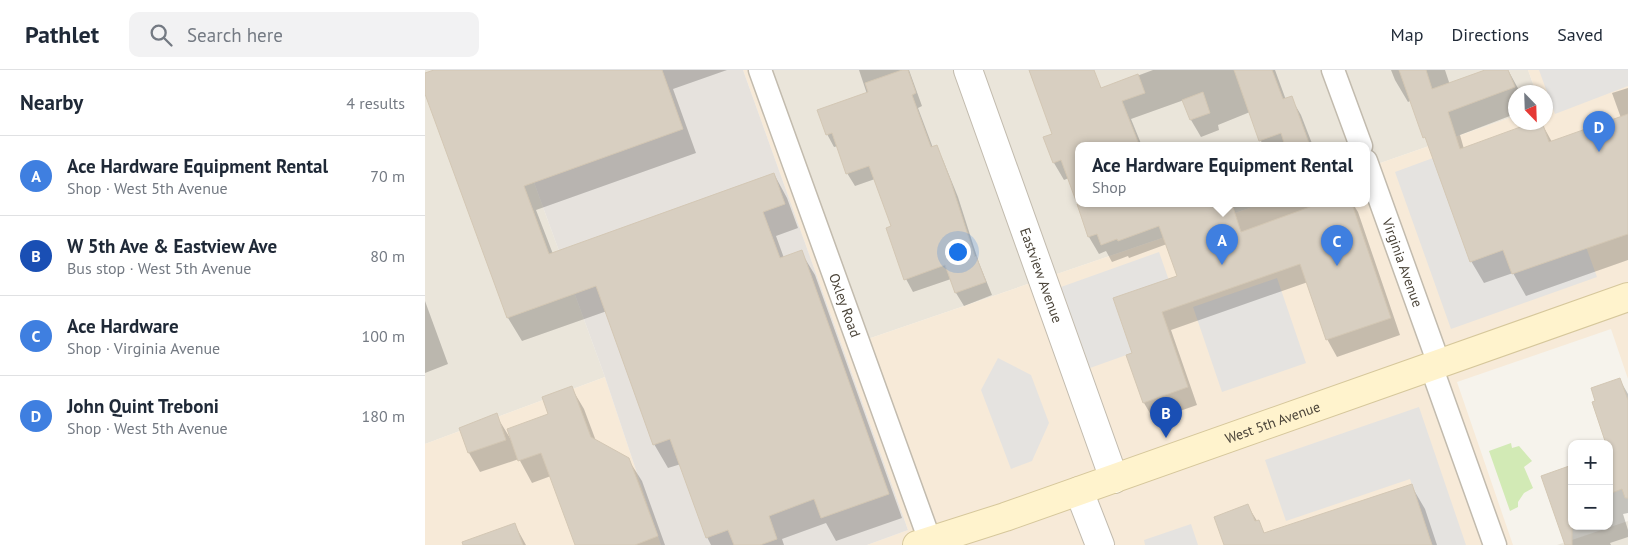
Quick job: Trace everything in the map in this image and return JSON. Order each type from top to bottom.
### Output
[{"type":"main road","name":"West 5th Avenue","points":[[924,543],[1114,479],[1628,297]]},
{"type":"street","name":"Oxley Road","points":[[760,70],[924,543]]},
{"type":"street","name":"Eastview Avenue","points":[[968,70],[1114,479]]},
{"type":"street","points":[[1333,70],[1360,142]]},
{"type":"street","name":"Virginia Avenue","points":[[1370,173],[1495,545]]},
{"type":"street","points":[[1079,491],[1100,545]]},
{"type":"shaded area","points":[[425,70],[493,70],[605,377],[425,444]]},
{"type":"shaded area","points":[[493,70],[743,70],[908,530],[867,545],[661,545],[605,377]]},
{"type":"shaded area","points":[[743,70],[760,70],[859,342],[1252,207],[1370,207],[1370,167],[1508,118],[1508,130],[1553,130],[1553,85],[1533,85],[1528,70],[1628,70],[1628,379],[1611,329],[1457,382],[1513,545],[867,545],[908,530]]},
{"type":"shaded area","points":[[760,70],[1528,70],[1533,85],[1508,85],[1508,118],[1370,167],[1370,142],[1075,142],[1075,207],[1252,207],[859,342]]},
{"type":"shaded area","points":[[1539,70],[1628,70],[1628,86],[1555,114],[1553,108],[1553,85],[1544,85]]},
{"type":"shaded area","points":[[1433,158],[1470,261],[1503,250],[1512,274],[1586,247],[1597,277],[1451,329],[1395,172]]},
{"type":"shaded area","points":[[1159,252],[1172,289],[1146,287],[1113,298],[1132,353],[1090,368],[1061,287]]},
{"type":"shaded area","points":[[1277,278],[1306,363],[1222,392],[1193,307]]},
{"type":"shaded area","points":[[998,358],[1031,375],[1049,423],[1032,461],[1011,469],[981,390]]},
{"type":"shaded area","points":[[605,377],[661,545],[425,545],[425,444]]},
{"type":"shaded area","points":[[1419,407],[1466,545],[1432,545],[1410,479],[1286,521],[1265,460]]},
{"type":"shaded area","points":[[1628,521],[1628,545],[1557,545],[1601,530],[1613,530],[1613,526]]},
{"type":"shaded area","points":[[1191,524],[1198,545],[1145,545],[1144,540]]},
{"type":"green space","points":[[1511,443],[1512,448],[1519,446],[1532,461],[1524,467],[1533,488],[1524,493],[1518,502],[1518,507],[1510,511],[1489,451]]},
{"type":"building","points":[[434,70],[662,70],[683,129],[524,186],[549,254],[774,173],[785,204],[763,212],[780,258],[802,250],[889,494],[821,518],[814,499],[769,516],[777,539],[760,545],[734,545],[728,530],[706,538],[670,439],[653,445],[596,286],[507,318],[425,94],[425,73]]},
{"type":"building","points":[[902,70],[908,70],[916,93],[912,95],[931,147],[937,145],[975,257],[986,282],[955,293],[945,265],[904,280],[886,228],[891,226],[869,166],[846,174],[832,133],[826,135],[817,110],[868,92],[865,83]]},
{"type":"building","points":[[1029,70],[1094,70],[1101,88],[1138,74],[1145,93],[1122,101],[1138,142],[1075,142],[1075,198],[1061,160],[1053,163],[1043,137],[1052,134]]},
{"type":"building","points":[[1234,70],[1272,70],[1283,99],[1292,96],[1309,142],[1284,142],[1281,133],[1259,141]]},
{"type":"building","points":[[1399,70],[1426,70],[1432,89],[1485,70],[1508,70],[1514,85],[1508,85],[1508,90],[1448,112],[1460,149],[1512,130],[1545,130],[1549,142],[1628,114],[1628,234],[1512,274],[1503,250],[1470,262],[1425,137],[1423,138]]},
{"type":"building","points":[[1203,92],[1210,113],[1190,120],[1182,100]]},
{"type":"building","points":[[1078,207],[1233,207],[1241,232],[1310,207],[1353,207],[1391,318],[1326,340],[1300,264],[1162,312],[1188,387],[1143,403],[1126,355],[1132,353],[1113,298],[1177,276],[1159,226],[1101,245],[1097,234],[1088,237]]},
{"type":"building","points":[[1620,378],[1628,400],[1628,498],[1625,498],[1622,489],[1613,492],[1613,440],[1605,440],[1592,402],[1595,401],[1591,388]]},
{"type":"building","points":[[572,386],[591,437],[629,458],[658,536],[635,545],[575,545],[541,453],[518,461],[507,429],[548,414],[542,397]]},
{"type":"building","points":[[497,413],[506,440],[468,453],[459,428]]},
{"type":"building","points":[[1568,466],[1568,530],[1572,530],[1572,545],[1565,545],[1541,476]]},
{"type":"building","points":[[1412,484],[1432,545],[1224,545],[1214,517],[1248,504],[1255,521],[1259,520],[1264,533]]},
{"type":"building","points":[[515,523],[523,545],[463,545],[462,542]]},
{"type":"place","name":"John Quint Treboni","points":[[1599,152]]},
{"type":"place","name":"Ace Hardware Equipment Rental","points":[[1222,265]]},
{"type":"place","name":"Ace Hardware","points":[[1337,266]]},
{"type":"place","name":"W 5th Ave & Eastview Ave","points":[[1166,438]]}]
